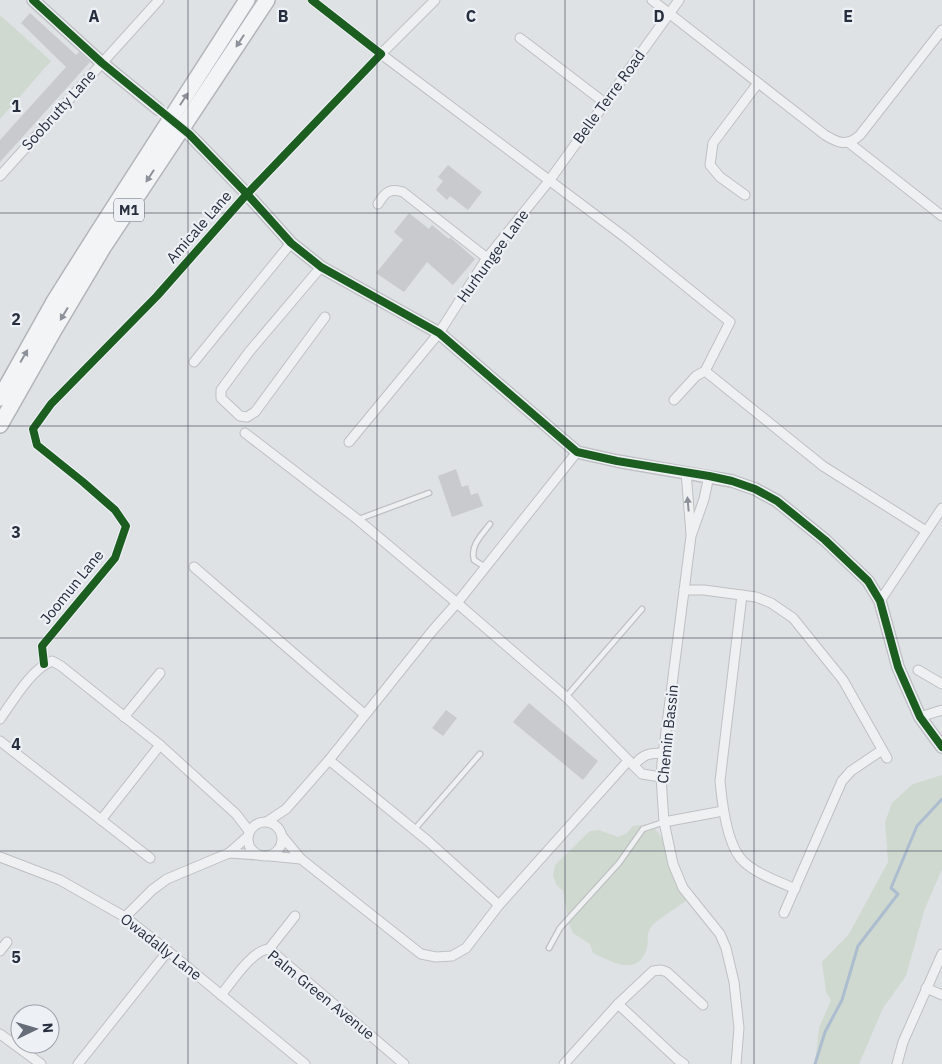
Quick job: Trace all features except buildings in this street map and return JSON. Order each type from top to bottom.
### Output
[{"type":"highway","name":"M1","points":[[0,398],[55,300],[90,243],[247,0]]},
{"type":"highway","name":"M1","points":[[0,425],[104,246],[267,0]]},
{"type":"street","points":[[33,0],[102,63],[158,109]]},
{"type":"street","name":"Soobrutty Lane","points":[[0,176],[159,0]]},
{"type":"street","points":[[312,0],[626,238],[730,322],[705,371],[696,376],[674,400]]},
{"type":"street","name":"Amicale Lane","points":[[37,445],[33,429],[51,404],[158,296],[247,194],[435,0]]},
{"type":"street","points":[[652,0],[825,135],[837,142],[854,141],[868,126],[942,30]]},
{"type":"street","name":"Belle Terre Road","points":[[549,181],[678,0]]},
{"type":"street","points":[[520,38],[605,103]]},
{"type":"street","points":[[746,195],[720,177],[710,165],[714,143],[758,83]]},
{"type":"street","points":[[189,134],[291,243],[320,267],[439,333],[577,452],[732,481],[755,489],[777,501],[868,580],[880,600],[898,667],[920,717],[942,747]]},
{"type":"street","points":[[848,142],[942,216]]},
{"type":"street","name":"Hurhungee Lane","points":[[349,442],[439,333],[487,258],[549,181]]},
{"type":"street","points":[[378,204],[383,194],[394,190],[403,192],[487,258]]},
{"type":"street","points":[[194,362],[291,243]]},
{"type":"street","points":[[320,267],[249,352],[221,390],[221,398],[240,416],[247,417],[255,412],[324,317]]},
{"type":"street","points":[[705,371],[823,466],[926,532]]},
{"type":"street","points":[[245,433],[357,519],[457,603],[566,697],[642,774],[661,777]]},
{"type":"street","name":"Joomun Lane","points":[[37,445],[115,510],[126,526],[115,558],[42,646],[44,664]]},
{"type":"street","points":[[125,917],[152,890],[166,880],[229,853],[256,824],[265,822],[286,809],[329,760],[364,714],[457,603],[577,452]]},
{"type":"street","points":[[686,472],[691,536]]},
{"type":"street","points":[[691,536],[704,499],[709,476]]},
{"type":"street","points":[[880,600],[942,508]]},
{"type":"street","name":"Chemin Bassin","points":[[691,536],[661,777],[664,822],[673,864],[682,888],[720,934],[726,948],[734,982],[739,1028],[736,1064]]},
{"type":"street","points":[[194,567],[364,714]]},
{"type":"street","points":[[684,590],[704,590],[756,597],[793,618],[843,680],[884,754],[851,770],[842,781],[784,913]]},
{"type":"street","points":[[742,595],[720,782],[723,811],[729,833],[742,860],[751,867],[795,889]]},
{"type":"street","points":[[0,719],[28,681],[44,664],[52,661],[61,666],[160,745],[236,814],[248,834],[248,843],[251,850],[258,855]]},
{"type":"street","points":[[918,670],[942,684]]},
{"type":"street","points":[[124,717],[160,673]]},
{"type":"street","points":[[920,717],[942,710]]},
{"type":"street","points":[[0,741],[150,858]]},
{"type":"street","points":[[101,820],[160,745]]},
{"type":"street","points":[[236,814],[276,825],[301,859],[421,954],[436,957],[452,956],[466,948],[499,905],[631,763],[644,755],[664,753]]},
{"type":"street","points":[[329,760],[414,830],[499,905]]},
{"type":"street","points":[[270,856],[276,853],[281,846],[286,809]]},
{"type":"street","points":[[664,822],[723,811]]},
{"type":"street","points":[[229,853],[301,859]]},
{"type":"street","name":"Owadally Lane","points":[[0,857],[60,880],[125,917],[305,1064]]},
{"type":"street","points":[[270,949],[295,916]]},
{"type":"street","points":[[0,951],[6,942]]},
{"type":"street","name":"Palm Green Avenue","points":[[221,995],[256,954],[265,949],[270,949],[404,1064]]},
{"type":"street","points":[[78,1064],[168,951]]},
{"type":"street","points":[[897,1064],[903,1042],[942,954]]},
{"type":"street","points":[[564,1064],[618,1004],[653,970],[667,972],[703,1005]]},
{"type":"street","points":[[926,988],[942,995]]},
{"type":"street","points":[[618,1004],[678,1062]]},
{"type":"street","points":[[0,1034],[41,1064]]},
{"type":"lane","points":[[357,519],[429,493]]},
{"type":"lane","points":[[485,568],[474,560],[472,552],[475,544],[490,524]]},
{"type":"lane","points":[[566,697],[642,609]]},
{"type":"lane","points":[[414,830],[480,754]]},
{"type":"lane","points":[[549,948],[560,928],[619,863],[642,829],[664,822]]},
{"type":"shaded area","points":[[0,15],[51,61],[0,119]]},
{"type":"shaded area","points":[[942,775],[942,869],[924,911],[906,976],[883,1008],[859,1064],[815,1064],[819,1028],[831,1000],[826,992],[822,962],[849,934],[888,862],[885,822],[892,803],[913,784]]},
{"type":"shaded area","points":[[652,824],[675,860],[687,900],[653,925],[649,931],[647,947],[643,957],[631,965],[624,965],[593,953],[590,944],[573,933],[569,924],[563,891],[556,884],[553,875],[555,865],[590,831],[599,830],[618,837],[627,833],[633,826]]},
{"type":"waterway","points":[[815,1064],[825,1032],[842,1000],[858,946],[898,894],[891,888],[917,826],[942,799]]},
{"type":"cycle path","points":[[33,0],[102,63],[189,134],[291,243],[321,267],[439,333],[577,452],[617,461],[709,476],[755,489],[777,501],[825,540],[868,581],[880,601],[898,667],[920,717],[942,747]]},
{"type":"cycle path","points":[[44,664],[42,646],[115,558],[126,526],[115,510],[37,445],[33,429],[51,404],[157,296],[247,194],[381,54],[312,0]]}]
